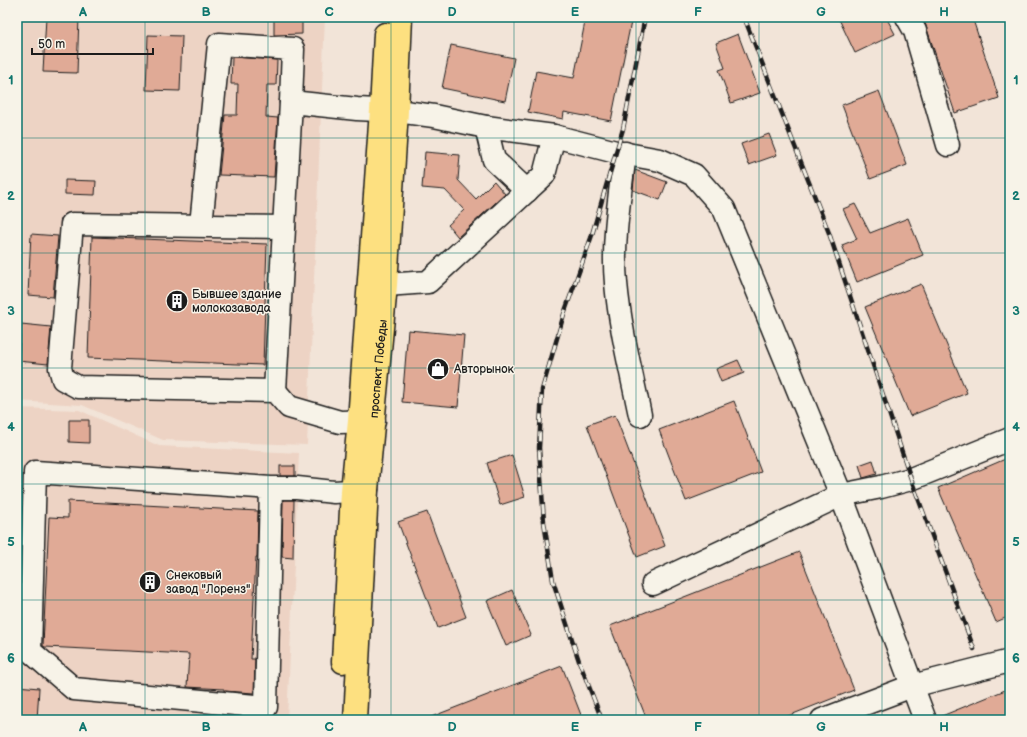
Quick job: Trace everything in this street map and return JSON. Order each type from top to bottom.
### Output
[{"type":"main road","name":"проспект Победы","points":[[366,421],[386,285],[389,111],[385,17]]},
{"type":"main road","name":"проспект Победы","points":[[340,720],[366,421],[389,111],[401,17]]},
{"type":"main road","name":"проспект Победы","points":[[355,720],[360,491]]},
{"type":"lane","points":[[907,17],[915,32],[948,145]]},
{"type":"lane","points":[[201,225],[219,44],[293,50],[275,391],[288,407],[340,422],[366,421]]},
{"type":"lane","points":[[291,102],[434,116],[486,127],[554,136],[616,152],[660,160],[694,175],[724,210],[842,495],[925,720]]},
{"type":"lane","points":[[486,127],[494,160],[527,191]]},
{"type":"lane","points":[[386,285],[428,282],[544,175],[554,136]]},
{"type":"lane","points":[[625,153],[615,236],[616,282],[622,330],[640,415]]},
{"type":"lane","points":[[275,391],[78,387],[63,378],[60,368],[72,224],[284,227]]},
{"type":"lane","points":[[652,584],[842,495],[911,479],[1010,439]]},
{"type":"lane","points":[[271,488],[266,707],[74,689],[23,657],[35,472],[271,488],[297,488],[334,492],[360,491]]},
{"type":"lane","points":[[822,720],[912,686],[1010,661]]},
{"type":"shaded area","points":[[17,17],[325,17],[307,445],[163,440],[82,405],[17,401]]},
{"type":"shaded area","points":[[17,408],[79,410],[159,446],[299,453],[287,720],[17,720]]},
{"type":"building","points":[[46,17],[79,17],[77,73],[43,72]]},
{"type":"building","points":[[274,17],[302,17],[302,34],[274,35]]},
{"type":"building","points":[[586,17],[632,17],[611,121],[564,112],[563,119],[528,112],[536,71],[574,78]]},
{"type":"building","points":[[838,17],[886,17],[895,34],[855,53]]},
{"type":"building","points":[[923,17],[972,17],[999,98],[955,113]]},
{"type":"building","points":[[738,34],[760,93],[731,103],[719,70],[725,68],[716,43]]},
{"type":"building","points":[[148,35],[182,36],[180,91],[146,90]]},
{"type":"building","points":[[451,45],[514,58],[505,101],[442,88]]},
{"type":"building","points":[[232,57],[277,60],[276,85],[267,85],[266,117],[278,118],[274,177],[219,175],[225,115],[237,115],[238,84],[231,84]]},
{"type":"building","points":[[879,91],[907,165],[870,179],[842,105]]},
{"type":"building","points":[[769,134],[777,155],[749,165],[741,144]]},
{"type":"building","points":[[425,152],[460,155],[458,180],[476,199],[494,181],[505,194],[458,237],[448,225],[464,210],[445,190],[422,188]]},
{"type":"building","points":[[635,170],[667,182],[660,200],[633,190]]},
{"type":"building","points":[[65,180],[96,181],[95,195],[65,194]]},
{"type":"building","points":[[855,204],[870,233],[908,218],[923,255],[857,282],[842,245],[857,239],[843,209]]},
{"type":"building","points":[[31,234],[58,236],[53,297],[28,295]]},
{"type":"building","name":"Бывшее здание молокозавода","points":[[92,237],[267,244],[263,365],[88,358]]},
{"type":"building","points":[[921,284],[967,393],[910,416],[865,307]]},
{"type":"building","points":[[21,324],[51,327],[48,364],[18,361]]},
{"type":"building","points":[[408,330],[464,335],[458,407],[402,402]]},
{"type":"building","points":[[738,360],[744,373],[721,382],[716,369]]},
{"type":"building","points":[[734,401],[761,472],[686,501],[659,430]]},
{"type":"building","points":[[615,415],[665,546],[637,557],[587,425]]},
{"type":"building","points":[[69,420],[89,420],[89,443],[69,442]]},
{"type":"building","points":[[512,455],[525,497],[500,505],[487,463]]},
{"type":"building","points":[[1010,457],[1010,616],[996,622],[938,488]]},
{"type":"building","points":[[873,460],[877,474],[863,478],[859,465]]},
{"type":"building","points":[[280,466],[295,466],[295,476],[280,476]]},
{"type":"building","points":[[283,500],[294,500],[293,558],[282,557]]},
{"type":"building","name":"Снековый завод \"Лоренз\"","points":[[68,501],[258,511],[251,659],[255,659],[254,693],[224,691],[224,689],[187,687],[189,654],[43,646],[49,517],[68,518]]},
{"type":"building","points":[[427,512],[466,617],[438,628],[398,522]]},
{"type":"building","points":[[799,552],[854,690],[778,720],[647,720],[610,626]]},
{"type":"building","points":[[512,590],[531,635],[506,646],[487,601]]},
{"type":"building","points":[[562,666],[583,720],[426,720],[426,719]]},
{"type":"building","points":[[17,686],[39,688],[37,720],[17,720]]},
{"type":"building","points":[[1010,688],[1010,720],[937,720],[937,718]]},
{"type":"railway","points":[[602,720],[579,661],[553,581],[544,522],[539,448],[542,390],[564,314],[591,238],[623,129],[645,17]]},
{"type":"railway","points":[[744,17],[829,233],[911,479],[974,649]]},
{"type":"place","name":"Бывшее здание молокозавода","points":[[177,301]]},
{"type":"place","name":"Авторынок","points":[[438,369]]},
{"type":"place","name":"Снековый завод \"Лоренз\"","points":[[150,582]]}]
